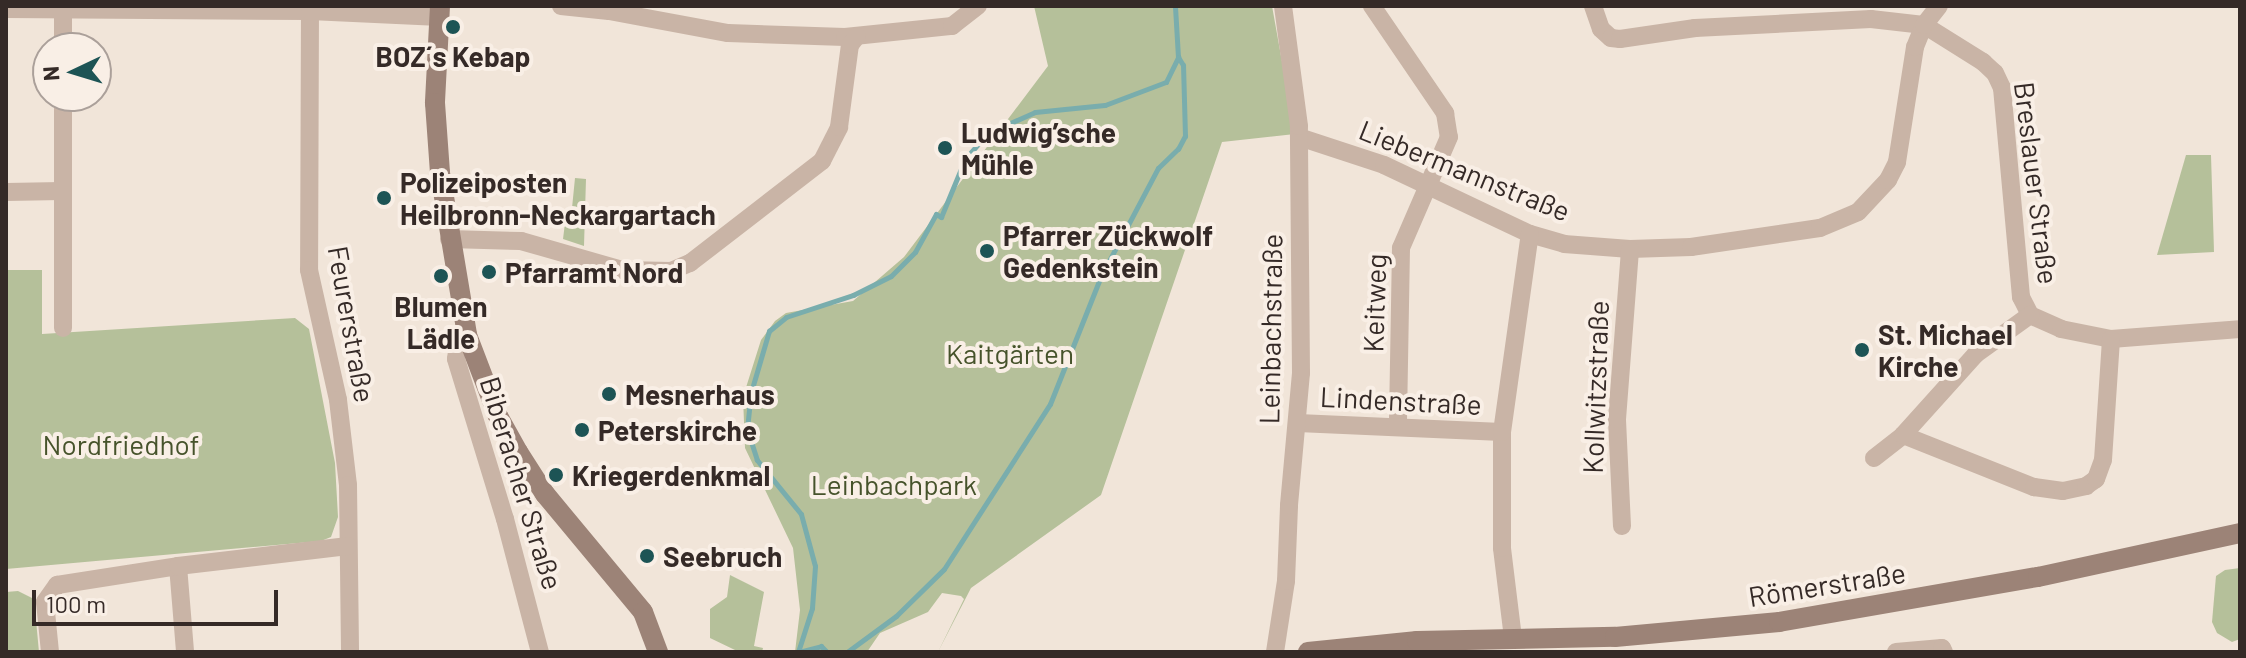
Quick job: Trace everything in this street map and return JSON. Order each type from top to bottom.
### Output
[{"type":"main road","points":[[440,12],[435,103],[449,239],[467,335],[498,416],[518,452],[545,494],[643,612],[658,652]]},
{"type":"main road","name":"Römerstraße","points":[[1308,652],[1513,638],[1615,637],[1779,622],[2038,577],[2240,533]]},
{"type":"street","points":[[561,6],[647,12],[728,33],[857,36],[952,26],[978,7]]},
{"type":"street","name":"Leinbachstraße","points":[[1275,652],[1286,581],[1289,505],[1301,373],[1299,137],[1283,6]]},
{"type":"street","name":"Keitweg","points":[[1372,6],[1445,113],[1449,137],[1401,248],[1398,427]]},
{"type":"street","points":[[1593,6],[1601,29],[1611,38],[1620,39],[1695,28],[1871,12],[1924,25]]},
{"type":"street","name":"Liebermannstraße","points":[[1299,137],[1384,165],[1530,234],[1564,244],[1630,249],[1733,243],[1820,228],[1858,212],[1888,180],[1897,162],[1915,47],[1924,25],[1939,6]]},
{"type":"street","points":[[63,32],[64,7]]},
{"type":"street","points":[[6,9],[310,8],[440,12]]},
{"type":"street","name":"Feurerstraße","points":[[310,8],[309,270],[338,400],[348,485],[350,652]]},
{"type":"street","name":"Breslauer Straße","points":[[1924,25],[1983,62],[1995,73],[2002,88],[2021,297],[2030,315],[2061,329],[2111,339],[2240,329]]},
{"type":"street","points":[[449,239],[521,241],[557,248],[622,270],[671,271],[690,263],[822,161],[839,127],[850,45],[857,36]]},
{"type":"street","points":[[63,112],[63,328]]},
{"type":"street","points":[[6,192],[62,191]]},
{"type":"street","points":[[1513,638],[1502,548],[1502,432],[1530,234]]},
{"type":"street","name":"Kollwitzstraße","points":[[1622,526],[1617,419],[1630,249]]},
{"type":"street","points":[[1874,458],[1903,435],[1976,354],[2030,315]]},
{"type":"street","name":"Biberacher Straße","points":[[467,335],[458,343],[456,359],[509,530],[540,652]]},
{"type":"street","points":[[1903,435],[2034,487],[2063,491],[2086,486],[2096,479],[2103,460],[2111,339]]},
{"type":"street","name":"Lindenstraße","points":[[1298,423],[1502,432]]},
{"type":"street","points":[[50,652],[45,602],[57,585],[178,566],[348,546]]},
{"type":"street","points":[[178,566],[185,652]]},
{"type":"street","points":[[1896,652],[1942,648],[1944,652]]},
{"type":"green space","name":"Leinbachpark","points":[[1034,6],[1272,6],[1295,134],[1222,142],[1101,495],[971,588],[938,652],[964,599],[961,596],[942,593],[928,612],[880,633],[867,652],[795,652],[800,610],[793,548],[745,448],[743,397],[761,340],[775,321],[786,313],[853,301],[904,257],[1048,66]]},
{"type":"green space","points":[[2186,155],[2211,155],[2214,252],[2157,255]]},
{"type":"green space","points":[[575,178],[586,179],[584,246],[563,239],[565,223],[571,218]]},
{"type":"green space","name":"Nordfriedhof","points":[[6,270],[42,270],[42,334],[295,318],[309,329],[335,463],[338,517],[331,537],[321,541],[6,569]]},
{"type":"green space","points":[[2240,568],[2240,639],[2232,642],[2217,633],[2212,622],[2216,576],[2225,570]]},
{"type":"green space","points":[[730,575],[764,592],[754,646],[763,648],[762,652],[735,650],[710,638],[710,609],[727,597]]},
{"type":"green space","points":[[18,591],[34,599],[39,652],[6,652],[6,592]]},
{"type":"waterway","points":[[798,652],[812,608],[815,566],[801,514],[757,460],[747,429],[751,392],[769,331],[786,317],[853,295],[891,276],[915,252],[936,214],[941,217],[965,159],[988,133],[1035,112],[1105,105],[1166,82],[1178,57],[1175,6]]},
{"type":"waterway","points":[[847,652],[896,616],[944,569],[1050,404],[1101,276],[1158,168],[1178,149],[1185,136],[1183,65],[1178,57]]},
{"type":"waterway","points":[[799,652],[821,646],[827,652]]},
{"type":"place","name":"BOZ´s Kebap","points":[[453,27]]},
{"type":"place","name":"Ludwig’sche Mühle","points":[[945,148]]},
{"type":"place","name":"Polizeiposten Heilbronn-Neckargartach","points":[[384,198]]},
{"type":"place","name":"Pfarrer Zückwolf Gedenkstein","points":[[987,251]]},
{"type":"place","name":"Pfarramt Nord","points":[[489,272]]},
{"type":"place","name":"Blumen Lädle","points":[[441,276]]},
{"type":"place","name":"St. Michael Kirche","points":[[1862,350]]},
{"type":"place","name":"Mesnerhaus","points":[[609,394]]},
{"type":"place","name":"Peterskirche","points":[[582,430]]},
{"type":"place","name":"Kriegerdenkmal","points":[[556,475]]},
{"type":"place","name":"Seebruch","points":[[647,556]]},
{"type":"park label","name":"Kaitgärten","points":[[1010,353]]}]
